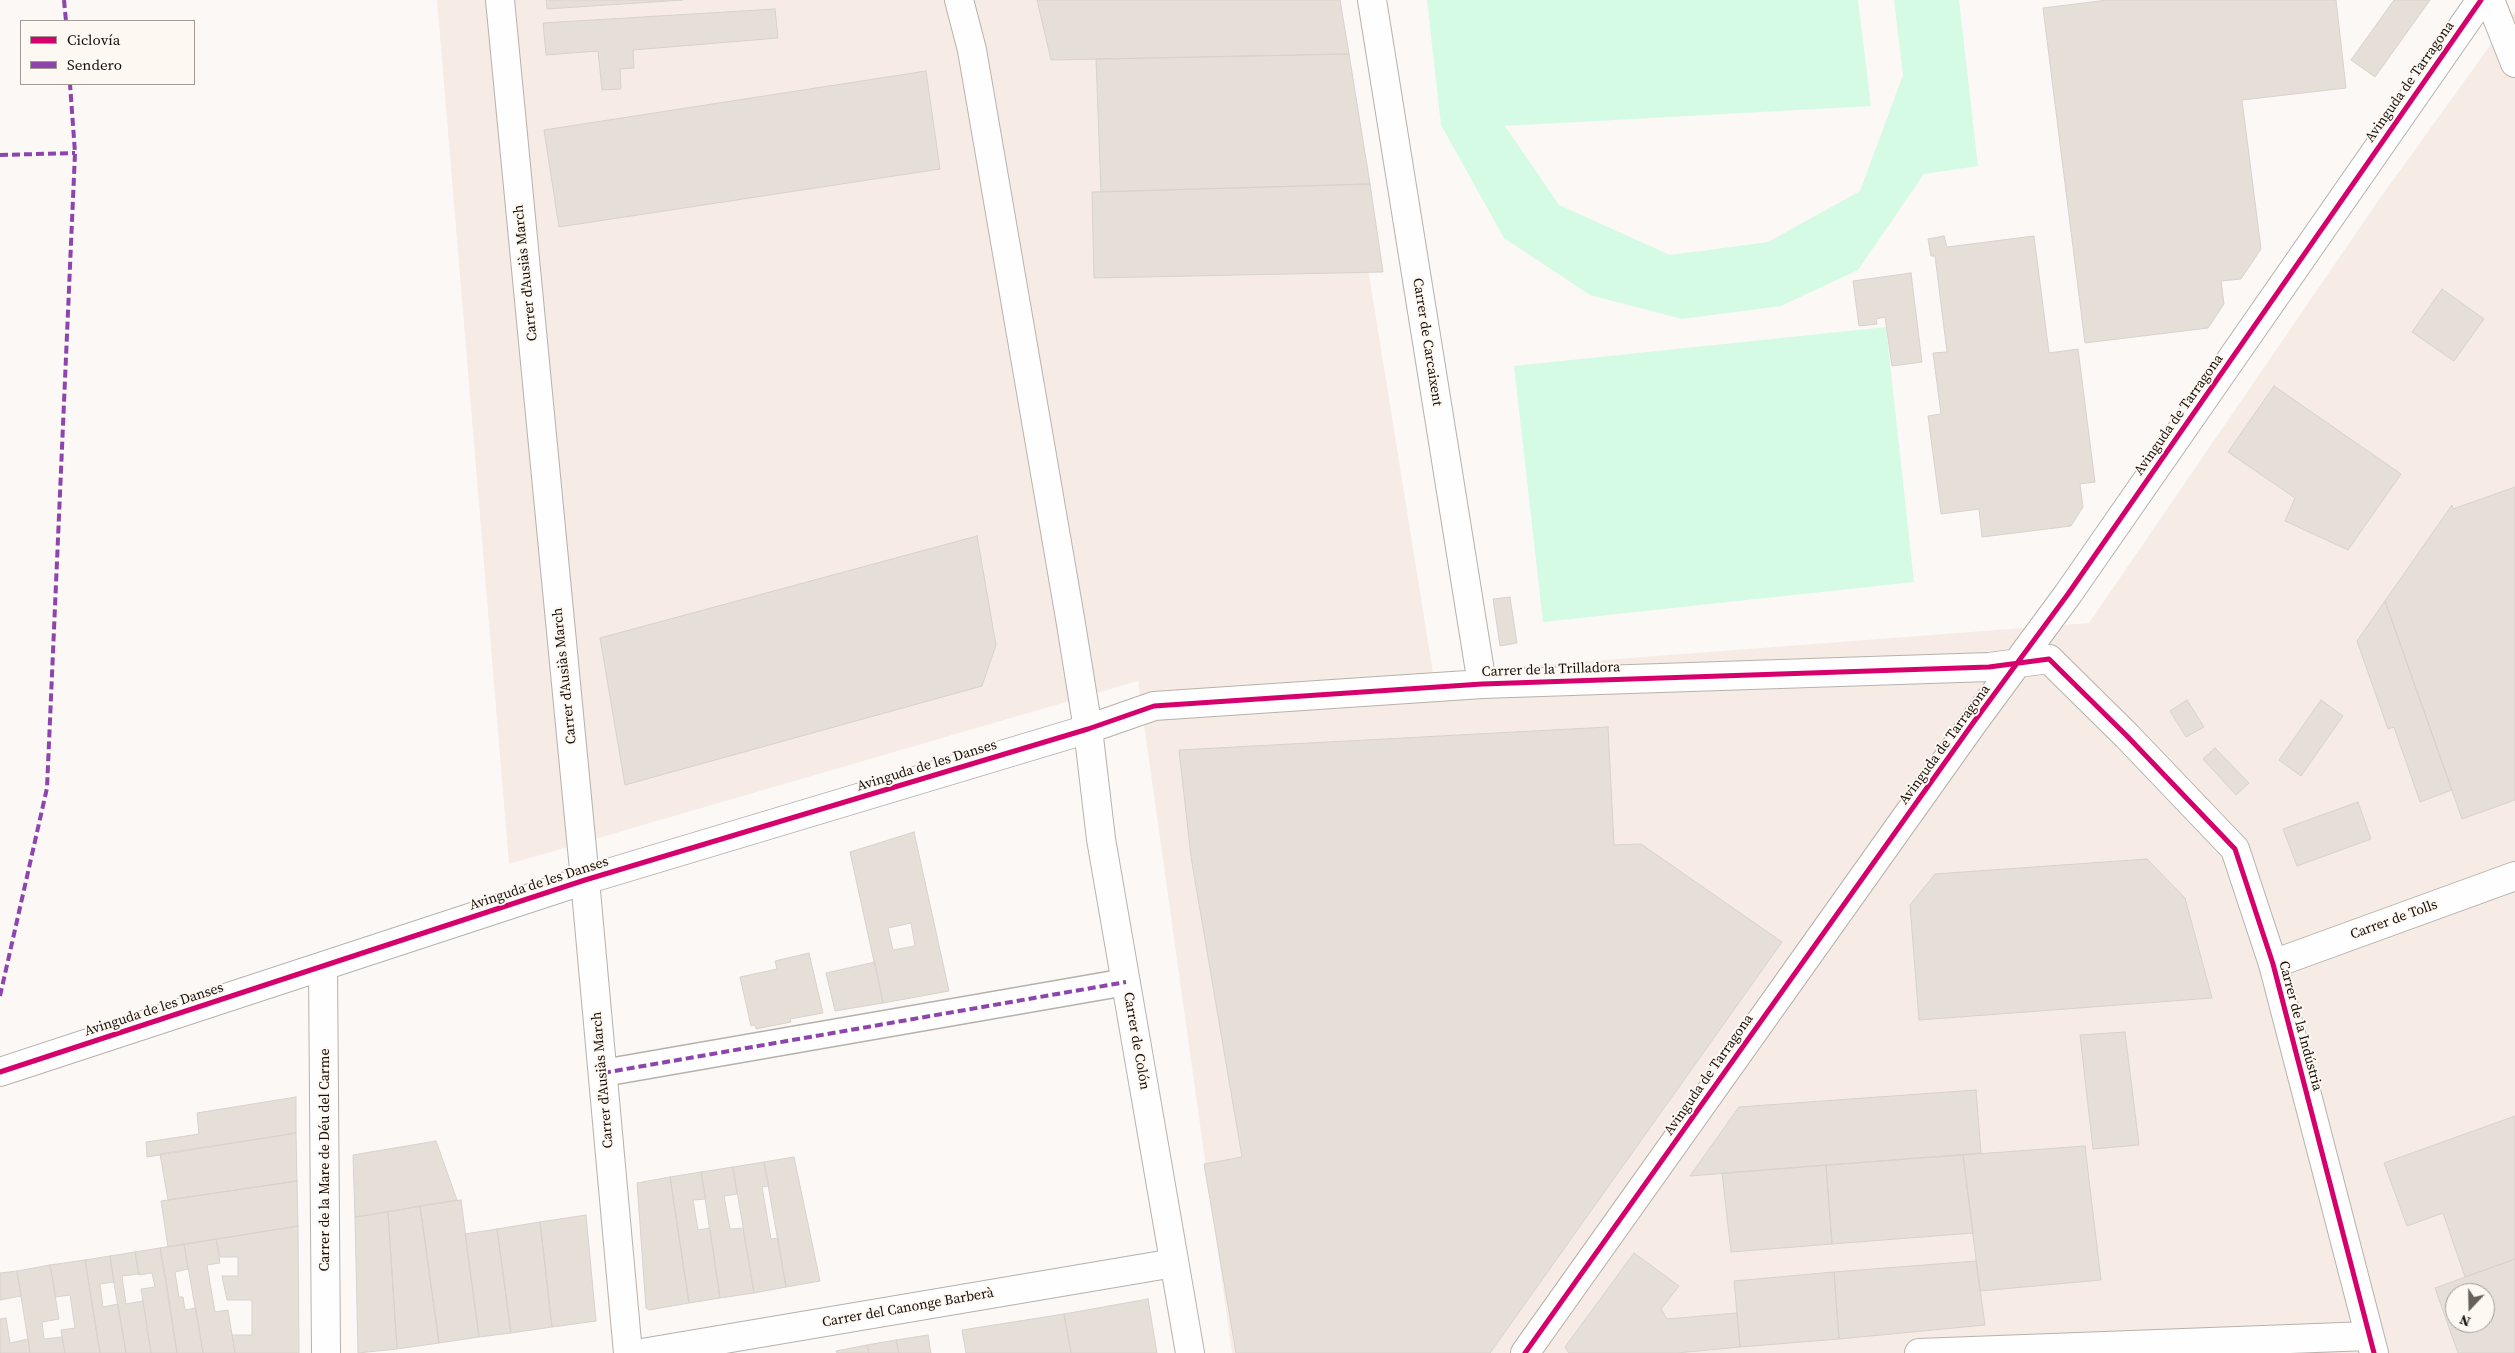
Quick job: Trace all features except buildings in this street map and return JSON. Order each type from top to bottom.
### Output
[{"type":"street","name":"Carrer d'Ausiàs March","points":[[500,0],[585,880],[628,1353]]},
{"type":"street","name":"Carrer de Colón","points":[[959,0],[972,50],[1088,729],[1101,839],[1190,1353]]},
{"type":"street","name":"Carrer de Carcaixent","points":[[1372,0],[1482,684]]},
{"type":"street","name":"Avinguda de Tarragona","points":[[1525,1353],[1967,731],[2019,663],[2481,0]]},
{"type":"street","points":[[2490,0],[2515,63]]},
{"type":"street","name":"Carrer de la Indústria","points":[[2019,663],[2049,659],[2127,736],[2235,850],[2273,964],[2372,1344]]},
{"type":"street","name":"Carrer de la Trilladora","points":[[1088,729],[1154,706],[1482,684],[1989,667],[2019,663]]},
{"type":"street","name":"Avinguda de les Danses","points":[[0,1072],[323,968],[585,880],[1088,729]]},
{"type":"street","name":"Carrer de Tolls","points":[[2273,964],[2515,876]]},
{"type":"street","name":"Carrer de la Mare de Déu del Carme","points":[[323,968],[326,1353]]},
{"type":"street","points":[[602,1073],[1126,982]]},
{"type":"street","name":"Carrer del Canonge Barberà","points":[[642,1353],[1174,1263]]},
{"type":"street","points":[[1928,1353],[2372,1344]]},
{"type":"shaded area","points":[[437,0],[1325,0],[1433,673],[2089,623],[2378,201],[2515,11],[2515,1353],[1232,1353],[1138,681],[509,864]]},
{"type":"green space","points":[[1427,0],[1858,0],[1871,106],[1505,126],[1559,205],[1670,255],[1768,242],[1860,191],[1903,75],[1894,0],[1959,0],[1978,166],[1924,174],[1858,270],[1781,306],[1682,319],[1590,295],[1504,238],[1441,125]]},
{"type":"green space","points":[[1886,327],[1914,582],[1543,622],[1514,366]]},
{"type":"marked path","points":[[64,0],[66,20]]},
{"type":"marked path","points":[[0,996],[47,788],[75,153],[70,85]]},
{"type":"marked path","points":[[0,155],[75,153]]},
{"type":"marked path","points":[[603,1073],[1126,982]]},
{"type":"cycle path","points":[[1525,1353],[1973,723],[2068,594],[2481,0]]},
{"type":"cycle path","points":[[0,1072],[585,880],[1088,729],[1154,706],[1482,684],[1989,667],[2049,659],[2127,736],[2235,849],[2273,964],[2374,1353]]}]
